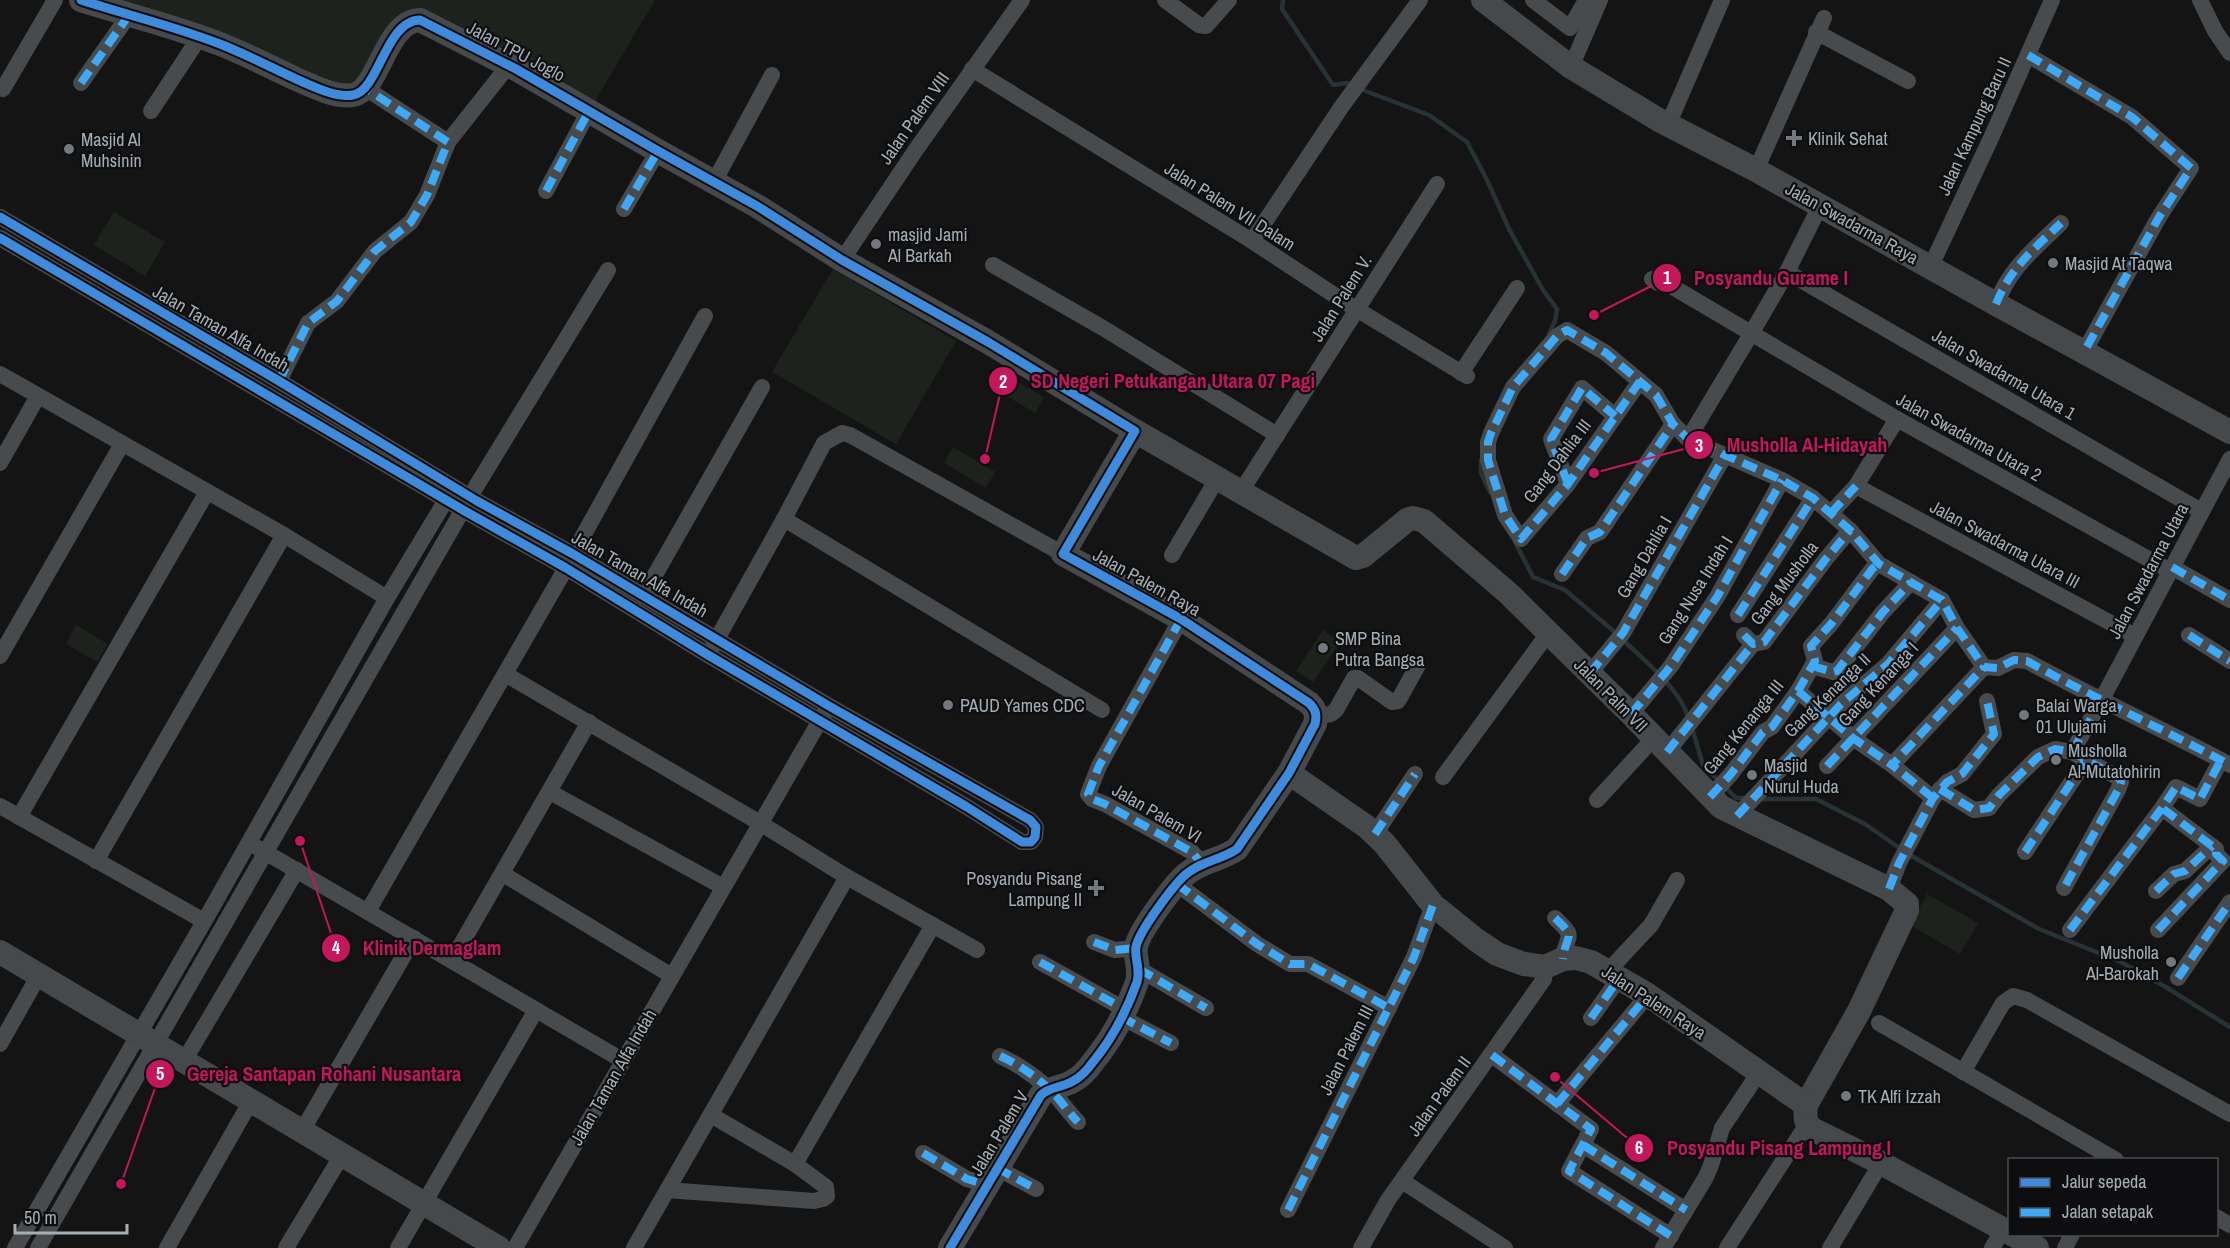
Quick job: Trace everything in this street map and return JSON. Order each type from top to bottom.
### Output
[{"type":"street","points":[[3,89],[55,0]]},
{"type":"street","points":[[81,0],[224,46],[312,86],[343,96],[356,95],[365,88],[448,142]]},
{"type":"street","name":"Jalan Palem VIII","points":[[842,260],[972,69],[1022,0]]},
{"type":"street","points":[[1164,0],[1199,25],[1206,26],[1229,0]]},
{"type":"street","points":[[1252,241],[1343,105],[1420,0]]},
{"type":"street","name":"Jalan Swadarma Raya","points":[[1483,0],[1571,67],[1668,125],[1756,170],[2230,432]]},
{"type":"street","points":[[1533,0],[1570,28],[1586,0]]},
{"type":"street","points":[[1571,67],[1600,0]]},
{"type":"street","points":[[1668,125],[1722,0]]},
{"type":"street","name":"Jalan Kampung Baru II","points":[[1930,268],[2052,0]]},
{"type":"street","points":[[2200,0],[2215,31],[2230,53]]},
{"type":"street","points":[[81,83],[129,15]]},
{"type":"street","name":"Jalan TPU Joglo","points":[[365,88],[398,32],[412,20],[420,20],[509,65],[757,206],[842,260]]},
{"type":"street","points":[[1756,170],[1820,25],[1908,81]]},
{"type":"street","points":[[151,111],[199,38]]},
{"type":"street","points":[[2028,55],[2132,117],[2191,168],[2159,217],[2084,352]]},
{"type":"street","points":[[279,381],[309,323],[337,301],[375,251],[411,222],[427,195],[448,142],[509,65]]},
{"type":"street","name":"Jalan Palem VII Dalam","points":[[972,69],[1464,374],[1517,288]]},
{"type":"street","points":[[714,182],[772,75]]},
{"type":"street","points":[[546,191],[589,111]]},
{"type":"street","points":[[624,209],[658,151]]},
{"type":"street","name":"Jalan Palem V.","points":[[1240,493],[1437,184]]},
{"type":"street","points":[[1688,439],[1787,272],[1820,206]]},
{"type":"street","name":"Jalan Taman Alfa Indah","points":[[0,217],[279,381],[466,503],[570,561],[643,596],[718,638],[825,713],[1022,842],[1031,842],[1035,837],[1036,827],[1030,819],[825,713],[708,655],[570,561]]},
{"type":"street","points":[[1996,304],[2003,286],[2014,269],[2061,223]]},
{"type":"street","name":"Jalan Taman Alfa Indah","points":[[0,238],[450,493]]},
{"type":"street","points":[[842,260],[988,342],[1135,431]]},
{"type":"street","points":[[993,265],[1102,328],[1277,435]]},
{"type":"street","points":[[15,1248],[266,852],[466,503],[608,270]]},
{"type":"street","name":"Jalan Swadarma Utara 1","points":[[1787,272],[2202,511]]},
{"type":"street","name":"Jalan Swadarma Utara 2","points":[[1652,279],[1658,283],[1668,284],[1897,419],[2230,600]]},
{"type":"street","points":[[368,911],[570,561],[705,316]]},
{"type":"street","name":"Gang Dahlia III","points":[[1567,330],[1606,353],[1640,381],[1568,484],[1521,539],[1505,515],[1490,471],[1488,442],[1513,387],[1557,336],[1567,330]]},
{"type":"street","points":[[0,374],[284,535],[387,598]]},
{"type":"street","points":[[1640,381],[1656,395],[1673,424],[1688,439],[1782,480],[1813,498],[1850,530],[1879,564],[1942,600],[1957,628],[1984,667]]},
{"type":"street","points":[[643,596],[762,387]]},
{"type":"street","points":[[1568,484],[1551,439],[1582,388],[1615,416]]},
{"type":"street","points":[[0,463],[38,396]]},
{"type":"street","points":[[1831,513],[1856,486],[1897,419]]},
{"type":"street","points":[[1562,574],[1587,538],[1600,532],[1673,424]]},
{"type":"street","name":"Jalan Palm VII","points":[[1135,431],[1356,558],[1363,556],[1407,520],[1418,518],[1424,521],[1508,593],[1631,714],[1667,742],[1713,793],[1721,807],[1740,813],[1889,889],[1907,904],[1907,910],[1806,1115]]},
{"type":"street","name":"Jalan Palem Raya","points":[[1135,431],[1064,554],[1181,618],[1309,703],[1317,716]]},
{"type":"street","points":[[708,655],[824,443],[842,433],[850,435],[1064,554]]},
{"type":"street","points":[[0,656],[122,444]]},
{"type":"street","name":"Gang Dahlia I","points":[[1590,673],[1619,638],[1725,456]]},
{"type":"street","name":"Jalan Swadarma Utara","points":[[2025,852],[2079,756],[2101,701],[2230,459]]},
{"type":"street","points":[[1172,555],[1217,479]]},
{"type":"street","name":"Gang Nusa Indah I","points":[[1631,714],[1671,666],[1717,597],[1782,480]]},
{"type":"street","name":"Jalan Swadarma Utara III","points":[[1856,486],[2135,636]]},
{"type":"street","points":[[20,817],[207,492]]},
{"type":"street","points":[[38,1248],[204,921],[387,598],[450,493]]},
{"type":"street","points":[[1738,615],[1813,498]]},
{"type":"street","points":[[784,519],[1102,710]]},
{"type":"street","name":"Gang Musholla","points":[[1598,800],[1694,720],[1748,640],[1764,642],[1850,530]]},
{"type":"street","points":[[96,861],[284,535]]},
{"type":"street","name":"Gang Kenanga III","points":[[1713,793],[1731,774],[1763,732],[1772,727],[1798,691],[1815,661],[1810,646],[1831,624],[1873,568],[1879,564]]},
{"type":"street","points":[[1812,666],[1837,671],[1883,612],[1911,582]]},
{"type":"street","name":"Gang Kenanga II","points":[[1740,813],[1829,716],[1888,664],[1942,600]]},
{"type":"street","name":"Jalan Palem VI","points":[[1181,618],[1099,766],[1088,794],[1092,799],[1192,852],[1201,863]]},
{"type":"street","name":"Gang Kenanga I","points":[[1827,766],[1957,628]]},
{"type":"street","points":[[1443,777],[1549,632]]},
{"type":"street","points":[[2189,635],[2230,661]]},
{"type":"street","points":[[1984,667],[1998,668],[2014,660],[2027,661],[2101,701],[2226,763],[2200,799],[2176,787],[2070,930]]},
{"type":"street","points":[[1288,772],[1315,724],[1317,716],[1331,714],[1335,710],[1354,678],[1358,678],[1392,702],[1398,701],[1418,665]]},
{"type":"street","points":[[1892,765],[1984,667]]},
{"type":"street","points":[[505,674],[760,823],[847,878],[976,950]]},
{"type":"street","points":[[1798,691],[1853,738],[1892,765],[1937,794],[1974,810],[1989,808],[1999,795],[2038,758],[2055,749],[2079,756],[2120,778],[2121,782],[2064,888]]},
{"type":"street","points":[[1889,889],[1899,862],[1937,794],[1947,782],[1962,774],[1994,734],[1987,701]]},
{"type":"street","name":"Jalan Taman Alfa Indah","points":[[515,1248],[825,713]]},
{"type":"street","points":[[452,960],[589,722]]},
{"type":"street","name":"Jalan Palem Raya","points":[[1288,772],[1375,834],[1433,905],[1474,939],[1497,954],[1524,964],[1554,963],[1576,958],[1591,962],[1614,974],[1648,995],[1758,1074],[1806,1115],[1881,1163],[2004,1236],[2037,1248]]},
{"type":"street","name":"Jalan Palem V","points":[[950,1248],[1041,1095],[1048,1088],[1074,1081],[1084,1073],[1094,1062],[1124,1014],[1138,980],[1137,958],[1141,933],[1177,884],[1201,863],[1226,856],[1237,849],[1288,772]]},
{"type":"street","points":[[1375,834],[1415,774]]},
{"type":"street","points":[[550,792],[723,887]]},
{"type":"street","points":[[0,806],[204,921]]},
{"type":"street","points":[[2158,930],[2222,862],[2216,854],[2217,850],[2162,808]]},
{"type":"street","points":[[249,843],[622,1060]]},
{"type":"street","points":[[2156,891],[2174,874],[2185,871],[2212,846]]},
{"type":"street","points":[[184,1061],[297,870]]},
{"type":"street","points":[[503,874],[672,976]]},
{"type":"street","points":[[634,1248],[847,878]]},
{"type":"street","points":[[1591,1018],[1614,974],[1651,925],[1677,880]]},
{"type":"street","points":[[1177,884],[1257,944],[1290,964],[1308,964],[1389,1008]]},
{"type":"street","points":[[2178,978],[2230,902]]},
{"type":"street","name":"Jalan Palem III","points":[[1288,1210],[1414,957],[1433,905]]},
{"type":"street","name":"Jalan Palem II","points":[[1361,1248],[1388,1200],[1564,950],[1571,937],[1570,932],[1555,918]]},
{"type":"street","points":[[795,1164],[933,925]]},
{"type":"street","points":[[302,1131],[414,938]]},
{"type":"street","points":[[1094,942],[1137,958],[1206,1008]]},
{"type":"street","points":[[0,952],[499,1248]]},
{"type":"street","points":[[1040,962],[1171,1043]]},
{"type":"street","points":[[0,1044],[39,975]]},
{"type":"street","points":[[1557,1104],[1648,995]]},
{"type":"street","points":[[1963,1072],[2003,1003],[2013,996],[2027,1000],[2230,1114]]},
{"type":"street","points":[[398,1248],[536,1010]]},
{"type":"street","points":[[1879,1023],[2114,1158]]},
{"type":"street","points":[[1492,1055],[1591,1129],[1569,1171],[1667,1242],[1712,1165],[1722,1128],[1758,1074]]},
{"type":"street","points":[[1000,1056],[1025,1069],[1048,1088],[1078,1122]]},
{"type":"street","points":[[167,1248],[251,1101]]},
{"type":"street","points":[[667,1190],[814,1201],[827,1196],[826,1187],[795,1164],[711,1115]]},
{"type":"street","points":[[1727,1248],[1806,1115]]},
{"type":"street","points":[[1583,1145],[1686,1210]]},
{"type":"street","points":[[923,1154],[968,1179],[992,1176],[1036,1190]]},
{"type":"street","points":[[286,1248],[342,1155]]},
{"type":"street","points":[[1830,1248],[1881,1163]]},
{"type":"street","points":[[1402,1181],[1505,1248]]},
{"type":"shaded area","points":[[108,0],[655,0],[592,106],[410,11],[369,84],[344,85],[226,39]]},
{"type":"shaded area","points":[[114,212],[165,242],[145,276],[94,245]]},
{"type":"shaded area","points":[[833,269],[956,341],[896,444],[772,372]]},
{"type":"shaded area","points":[[997,370],[1044,397],[1035,413],[988,385]]},
{"type":"shaded area","points":[[953,447],[995,472],[986,488],[944,463]]},
{"type":"shaded area","points":[[76,625],[108,644],[97,662],[66,644]]},
{"type":"shaded area","points":[[1323,630],[1340,642],[1313,682],[1296,671]]},
{"type":"shaded area","points":[[1927,894],[1978,923],[1960,954],[1910,925]]},
{"type":"waterway","points":[[1283,0],[1282,9],[1333,85],[1347,83],[1353,86]]},
{"type":"waterway","points":[[1360,89],[1429,115],[1467,142],[1509,229],[1543,290],[1557,309],[1549,334]]},
{"type":"waterway","points":[[1481,460],[1481,473],[1490,492]]},
{"type":"waterway","points":[[1515,542],[1533,577],[1565,590],[1617,634]]},
{"type":"waterway","points":[[1623,640],[1669,686],[1684,706],[1688,717]]},
{"type":"waterway","points":[[1692,728],[1703,765],[1736,798],[1747,798]]},
{"type":"waterway","points":[[1759,799],[1816,799],[1865,824],[1901,849]]},
{"type":"waterway","points":[[1908,854],[2039,929],[2121,962],[2230,1027]]},
{"type":"marked path","points":[[81,83],[129,15]]},
{"type":"marked path","points":[[2028,55],[2132,117],[2191,168],[2159,217],[2084,352]]},
{"type":"marked path","points":[[279,381],[308,323],[337,301],[375,251],[411,222],[427,195],[448,142],[365,88]]},
{"type":"marked path","points":[[546,191],[589,111]]},
{"type":"marked path","points":[[624,209],[658,151]]},
{"type":"marked path","points":[[1996,304],[2016,269],[2061,223]]},
{"type":"marked path","points":[[1640,381],[1568,484],[1521,539],[1505,515],[1488,460],[1488,442],[1513,387],[1557,336],[1567,330],[1606,353],[1656,395],[1673,424],[1688,439],[1782,480],[1813,498],[1850,530],[1879,564],[1942,600],[1957,628],[1984,667],[1998,668],[2014,660],[2027,661],[2230,765]]},
{"type":"marked path","points":[[1568,484],[1551,439],[1582,388],[1615,416]]},
{"type":"marked path","points":[[1562,574],[1587,538],[1600,532],[1673,424]]},
{"type":"marked path","points":[[1590,673],[1623,633],[1725,455]]},
{"type":"marked path","points":[[1631,714],[1671,666],[1717,597],[1782,480]]},
{"type":"marked path","points":[[1831,513],[1856,486]]},
{"type":"marked path","points":[[1738,615],[1813,498]]},
{"type":"marked path","points":[[1744,635],[1753,644],[1764,642],[1850,530]]},
{"type":"marked path","points":[[1710,797],[1763,732],[1772,727],[1798,691],[1815,661],[1811,646],[1831,624],[1873,568],[1879,564]]},
{"type":"marked path","points":[[2172,567],[2230,600]]},
{"type":"marked path","points":[[1812,666],[1837,671],[1883,612],[1911,582]]},
{"type":"marked path","points":[[1737,816],[1841,704],[1888,664],[1942,600]]},
{"type":"marked path","points":[[1181,619],[1099,766],[1088,794],[1092,799],[1192,852],[1201,863]]},
{"type":"marked path","points":[[1827,766],[1957,628]]},
{"type":"marked path","points":[[2189,635],[2230,661]]},
{"type":"marked path","points":[[1667,752],[1753,644]]},
{"type":"marked path","points":[[1933,798],[1892,765],[1984,667]]},
{"type":"marked path","points":[[1798,691],[1853,738],[1892,765]]},
{"type":"marked path","points":[[1889,889],[1899,863],[1933,798],[1947,782],[1962,774],[1994,734],[1987,701]]},
{"type":"marked path","points":[[2072,752],[2101,701]]},
{"type":"marked path","points":[[1940,789],[1974,810],[1989,808],[2038,757],[2055,749],[2072,752],[2119,778],[2121,782],[2118,790],[2064,888]]},
{"type":"marked path","points":[[2025,852],[2086,760]]},
{"type":"marked path","points":[[2070,930],[2176,787],[2200,799],[2221,760]]},
{"type":"marked path","points":[[1375,834],[1415,774]]},
{"type":"marked path","points":[[2158,930],[2223,861],[2216,854],[2216,849],[2162,808]]},
{"type":"marked path","points":[[2156,891],[2174,874],[2185,871],[2212,846]]},
{"type":"marked path","points":[[1177,884],[1257,944],[1290,964],[1308,964],[1389,1008]]},
{"type":"marked path","points":[[2178,978],[2230,902]]},
{"type":"marked path","points":[[1288,1210],[1414,957],[1433,905]]},
{"type":"marked path","points":[[1555,918],[1569,937],[1563,959]]},
{"type":"marked path","points":[[1094,942],[1115,950],[1136,948]]},
{"type":"marked path","points":[[1040,962],[1126,1010]]},
{"type":"marked path","points":[[1139,969],[1206,1008]]},
{"type":"marked path","points":[[1591,1018],[1620,977]]},
{"type":"marked path","points":[[1557,1104],[1648,995]]},
{"type":"marked path","points":[[1121,1017],[1171,1043]]},
{"type":"marked path","points":[[1492,1055],[1591,1129],[1569,1171],[1671,1236]]},
{"type":"marked path","points":[[1000,1056],[1041,1082],[1078,1122]]},
{"type":"marked path","points":[[1583,1145],[1686,1210]]},
{"type":"marked path","points":[[923,1153],[967,1179],[987,1185]]},
{"type":"marked path","points":[[997,1168],[1036,1189]]},
{"type":"cycle path","points":[[81,0],[208,39],[317,88],[346,95],[362,91],[370,82],[398,32],[408,23],[420,20],[516,69],[757,206],[842,260],[988,342],[1135,431],[1063,554],[1181,619],[1309,703],[1315,713],[1315,724],[1289,773],[1237,849],[1198,866],[1185,875],[1157,909],[1138,940],[1136,947],[1137,982],[1113,1034],[1082,1075],[1041,1095],[950,1248]]},
{"type":"cycle path","points":[[0,217],[279,381],[477,501],[573,554],[829,706],[1030,820],[1036,827],[1035,837],[1031,842],[1022,842],[566,568],[0,238]]},
{"type":"place","name":"Klinik Sehat","points":[[1794,138]]},
{"type":"place","name":"Masjid Al Muhsinin","points":[[69,149]]},
{"type":"place","name":"masjid Jami Al Barkah","points":[[876,244]]},
{"type":"place","name":"Masjid At Taqwa","points":[[2053,263]]},
{"type":"place","name":"Posyandu Gurame I","points":[[1594,315]]},
{"type":"place","name":"SD Negeri Petukangan Utara 07 Pagi","points":[[985,459]]},
{"type":"place","name":"Musholla Al-Hidayah","points":[[1594,473]]},
{"type":"place","name":"SMP Bina Putra Bangsa","points":[[1323,648]]},
{"type":"place","name":"PAUD Yames CDC","points":[[948,705]]},
{"type":"place","name":"Balai Warga 01 Ulujami","points":[[2024,715]]},
{"type":"place","name":"Musholla Al-Mutatohirin","points":[[2056,760]]},
{"type":"place","name":"Masjid Nurul Huda","points":[[1752,775]]},
{"type":"place","name":"Klinik Dermaglam","points":[[300,841]]},
{"type":"place","name":"Posyandu Pisang Lampung II","points":[[1096,888]]},
{"type":"place","name":"Musholla Al-Barokah","points":[[2171,962]]},
{"type":"place","name":"Posyandu Pisang Lampung I","points":[[1555,1077]]},
{"type":"place","name":"TK Alfi Izzah","points":[[1846,1096]]},
{"type":"place","name":"Gereja Santapan Rohani Nusantara","points":[[121,1184]]}]
